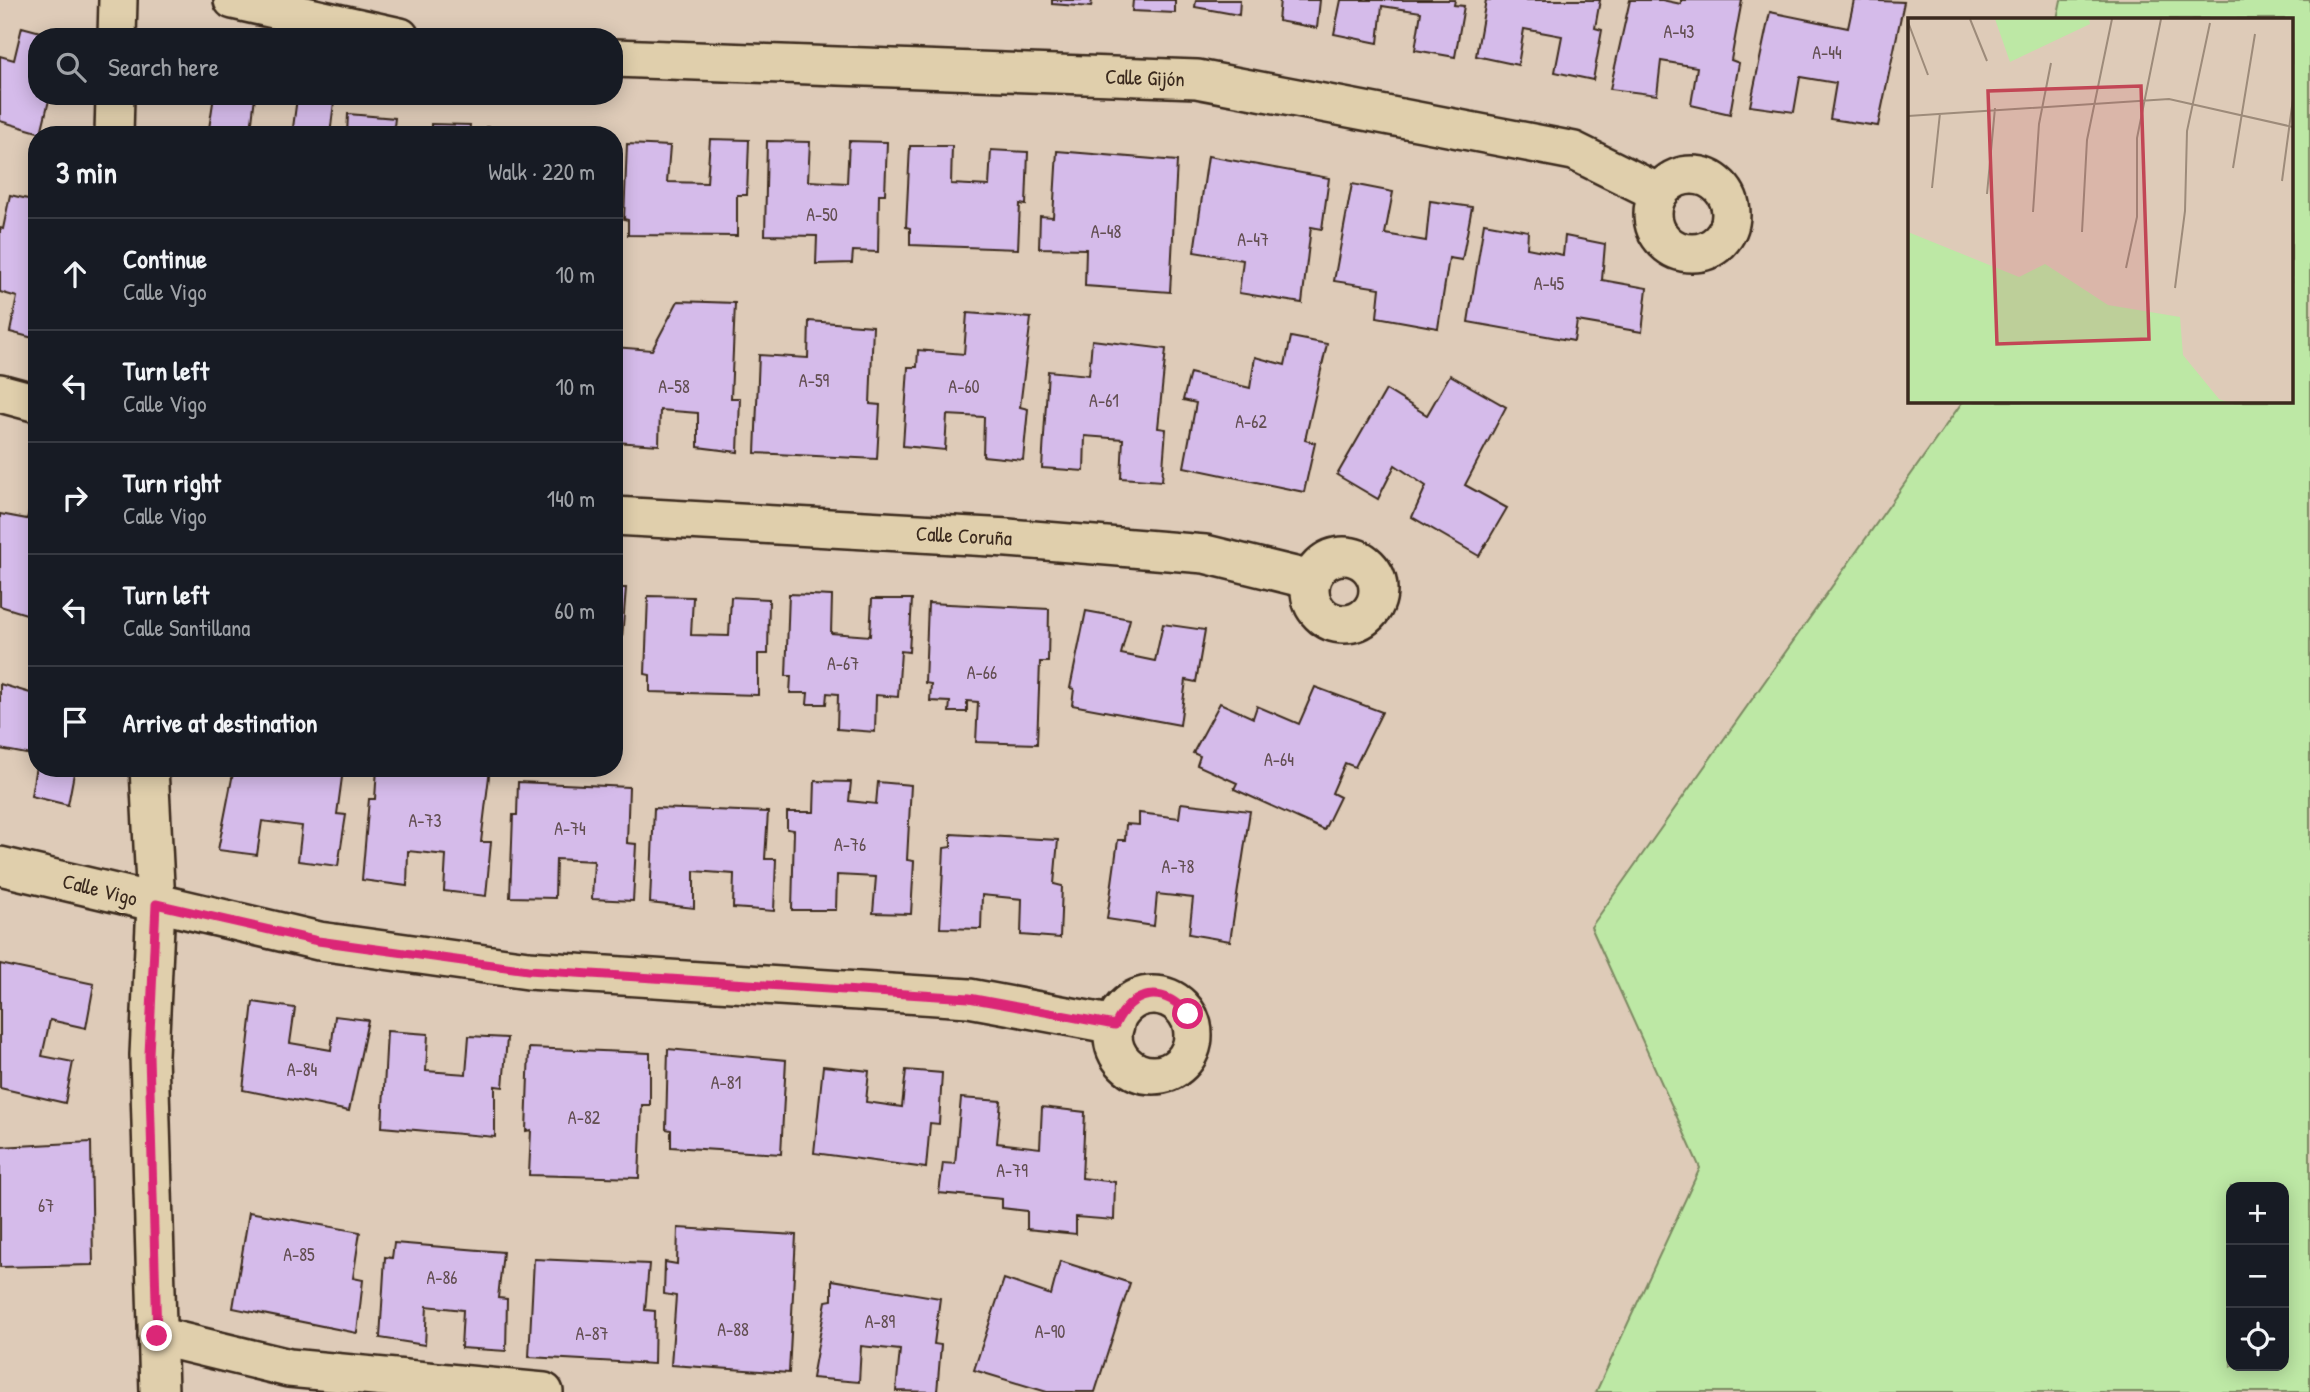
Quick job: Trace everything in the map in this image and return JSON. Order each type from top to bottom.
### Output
[{"type":"street","points":[[117,28],[118,0]]},
{"type":"street","points":[[233,0],[359,28]]},
{"type":"street","name":"Calle Gijón","points":[[623,58],[1197,79],[1574,150],[1659,193]]},
{"type":"street","points":[[114,126],[115,105]]},
{"type":"street","points":[[0,393],[28,400]]},
{"type":"street","name":"Calle Coruña","points":[[623,517],[1008,538],[1205,554],[1311,580]]},
{"type":"street","points":[[149,777],[156,904],[149,1055],[159,1392]]},
{"type":"street","name":"Calle Vigo","points":[[0,866],[318,941],[528,970],[969,998],[1115,1025]]},
{"type":"street","points":[[157,1336],[289,1367],[544,1392]]},
{"type":"green space","points":[[2061,0],[2310,0],[2310,1392],[1596,1392],[1700,1168],[1591,927],[1962,402],[2292,402],[2292,18],[2057,18]]},
{"type":"building","points":[[1052,0],[1092,0],[1091,7],[1052,4]]},
{"type":"building","points":[[1133,0],[1175,0],[1175,13],[1132,11]]},
{"type":"building","points":[[1196,0],[1240,0],[1239,15],[1195,7]]},
{"type":"building","points":[[1280,0],[1320,0],[1317,28],[1278,21]]},
{"type":"building","points":[[1341,0],[1455,0],[1454,5],[1464,6],[1455,57],[1415,50],[1421,12],[1382,6],[1378,43],[1334,34]]},
{"type":"building","points":[[1486,0],[1600,0],[1595,28],[1602,30],[1593,80],[1555,72],[1562,36],[1524,29],[1518,65],[1476,56]]},
{"type":"building","points":[[1630,0],[1662,0],[1681,4],[1681,0],[1742,0],[1731,60],[1739,63],[1730,114],[1691,105],[1697,67],[1661,61],[1657,95],[1610,89]]},
{"type":"building","points":[[1854,0],[1904,2],[1878,126],[1830,119],[1836,83],[1800,77],[1794,112],[1750,106],[1770,12],[1848,28]]},
{"type":"building","points":[[22,27],[28,29],[28,105],[48,105],[43,126],[28,126],[28,129],[0,121],[0,56],[14,60]]},
{"type":"building","points":[[213,105],[254,105],[251,126],[209,126]]},
{"type":"building","points":[[296,105],[334,105],[331,126],[293,126]]},
{"type":"building","points":[[348,114],[395,118],[394,126],[347,126]]},
{"type":"building","points":[[431,124],[470,125],[470,126]]},
{"type":"building","points":[[710,139],[749,140],[747,195],[737,195],[737,236],[628,235],[628,220],[624,219],[627,144],[670,146],[667,182],[707,183]]},
{"type":"building","points":[[767,141],[810,142],[808,181],[847,183],[849,141],[887,142],[885,194],[879,194],[878,252],[853,251],[852,263],[816,264],[817,236],[765,235]]},
{"type":"building","points":[[910,146],[952,146],[951,184],[989,186],[991,150],[1028,152],[1026,205],[1020,204],[1018,249],[910,245],[910,228],[906,227]]},
{"type":"building","points":[[1057,151],[1177,161],[1170,292],[1085,286],[1086,249],[1039,248],[1040,216],[1053,217]]},
{"type":"building","points":[[1208,156],[1329,178],[1322,229],[1311,227],[1302,303],[1239,293],[1243,260],[1194,252]]},
{"type":"building","points":[[1352,184],[1393,192],[1385,234],[1426,241],[1430,201],[1472,207],[1462,260],[1449,258],[1438,328],[1377,317],[1380,288],[1334,281]]},
{"type":"building","points":[[10,195],[28,199],[28,337],[10,332],[17,297],[0,292],[0,228],[3,229]]},
{"type":"building","points":[[1484,223],[1528,231],[1527,248],[1563,255],[1565,236],[1605,244],[1602,280],[1647,288],[1642,332],[1577,321],[1574,341],[1468,322]]},
{"type":"building","points":[[678,301],[735,303],[731,398],[740,398],[738,452],[698,447],[698,413],[660,410],[659,445],[623,443],[623,348],[652,350]]},
{"type":"building","points":[[967,313],[1031,318],[1020,407],[1028,409],[1023,460],[983,456],[984,417],[947,415],[945,450],[903,446],[908,367],[917,367],[918,350],[964,354]]},
{"type":"building","points":[[809,321],[873,326],[870,404],[880,405],[877,459],[755,453],[759,355],[808,358]]},
{"type":"building","points":[[1291,337],[1327,344],[1305,440],[1315,443],[1304,492],[1184,467],[1196,403],[1183,400],[1190,373],[1250,388],[1255,357],[1285,365]]},
{"type":"building","points":[[1092,340],[1166,349],[1158,428],[1166,429],[1162,481],[1121,478],[1123,439],[1085,436],[1084,471],[1042,468],[1048,371],[1089,375]]},
{"type":"building","points":[[1450,375],[1506,407],[1465,485],[1507,508],[1479,556],[1412,517],[1426,486],[1395,465],[1378,499],[1337,475],[1386,390],[1427,415]]},
{"type":"building","points":[[0,514],[27,519],[28,515],[28,615],[0,606]]},
{"type":"building","points":[[623,588],[626,588],[623,626]]},
{"type":"building","points":[[789,594],[832,596],[831,633],[870,636],[872,599],[912,599],[909,652],[901,651],[898,697],[876,695],[875,732],[837,729],[838,694],[827,693],[826,704],[807,704],[808,693],[790,693],[791,676],[786,676]]},
{"type":"building","points":[[648,596],[693,597],[691,635],[729,636],[731,597],[769,599],[768,654],[758,654],[758,695],[650,692],[650,675],[645,674]]},
{"type":"building","points":[[928,603],[1049,609],[1048,662],[1040,662],[1037,744],[976,742],[978,702],[967,701],[967,712],[949,712],[950,702],[930,701],[931,684],[925,683]]},
{"type":"building","points":[[1086,611],[1130,619],[1121,654],[1155,661],[1163,624],[1205,630],[1196,682],[1186,680],[1180,725],[1072,705],[1074,689],[1070,688]]},
{"type":"building","points":[[0,684],[28,692],[28,754],[0,749]]},
{"type":"building","points":[[1315,687],[1382,712],[1355,767],[1345,763],[1332,793],[1340,797],[1324,830],[1234,789],[1237,783],[1197,765],[1200,756],[1193,753],[1220,703],[1253,718],[1257,706],[1299,724]]},
{"type":"building","points":[[34,777],[73,777],[68,805],[31,796]]},
{"type":"building","points":[[232,777],[342,777],[337,814],[346,815],[338,866],[298,861],[302,826],[262,821],[257,855],[218,850]]},
{"type":"building","points":[[376,777],[489,777],[481,842],[491,842],[486,896],[444,891],[446,855],[408,851],[407,886],[362,880],[369,799],[375,799]]},
{"type":"building","points":[[815,781],[851,782],[849,801],[876,804],[878,782],[911,785],[907,860],[914,861],[911,914],[873,913],[876,877],[837,875],[836,910],[792,910],[794,830],[787,829],[787,812],[814,812]]},
{"type":"building","points":[[518,782],[629,787],[627,843],[636,844],[633,901],[592,899],[594,861],[556,859],[555,898],[510,897],[513,815],[517,815]]},
{"type":"building","points":[[1181,803],[1250,811],[1230,941],[1189,934],[1193,898],[1157,894],[1154,926],[1107,919],[1118,840],[1125,840],[1126,824],[1139,825],[1139,813],[1179,818]]},
{"type":"building","points":[[654,808],[768,812],[765,859],[776,859],[774,911],[733,908],[734,874],[694,871],[694,908],[650,903]]},
{"type":"building","points":[[951,834],[1058,840],[1054,884],[1062,886],[1060,938],[1021,935],[1022,899],[982,895],[981,929],[940,928],[944,848],[951,847]]},
{"type":"building","points":[[0,964],[94,984],[86,1028],[50,1020],[42,1056],[73,1062],[65,1103],[0,1088]]},
{"type":"building","points":[[253,1002],[295,1008],[290,1043],[331,1050],[335,1016],[368,1020],[349,1111],[243,1090]]},
{"type":"building","points":[[387,1031],[428,1034],[426,1071],[466,1074],[469,1036],[507,1038],[503,1087],[495,1086],[495,1137],[382,1127]]},
{"type":"building","points":[[529,1048],[650,1053],[650,1105],[642,1105],[639,1178],[529,1175],[531,1130],[526,1131]]},
{"type":"building","points":[[668,1049],[786,1060],[781,1154],[671,1147],[671,1130],[666,1129]]},
{"type":"building","points":[[823,1066],[869,1071],[866,1102],[902,1107],[906,1070],[942,1073],[939,1124],[930,1123],[926,1168],[814,1153]]},
{"type":"building","points":[[961,1098],[1001,1101],[997,1143],[1040,1148],[1042,1107],[1085,1112],[1082,1178],[1115,1182],[1114,1220],[1076,1217],[1076,1234],[1027,1229],[1027,1211],[1002,1208],[1002,1199],[939,1193],[943,1163],[955,1164]]},
{"type":"building","points":[[91,1142],[93,1265],[0,1267],[0,1147]]},
{"type":"building","points":[[249,1212],[360,1232],[353,1278],[363,1280],[357,1333],[233,1308]]},
{"type":"building","points":[[678,1228],[796,1235],[789,1373],[671,1365],[676,1296],[664,1294],[665,1262],[677,1264]]},
{"type":"building","points":[[394,1243],[503,1252],[498,1298],[507,1299],[506,1351],[461,1348],[463,1310],[427,1306],[425,1345],[380,1338],[385,1257],[392,1258]]},
{"type":"building","points":[[534,1259],[649,1264],[645,1310],[655,1311],[654,1364],[529,1357]]},
{"type":"building","points":[[1060,1261],[1130,1283],[1095,1392],[1047,1392],[974,1370],[1004,1279],[1051,1295]]},
{"type":"building","points":[[832,1280],[940,1298],[934,1344],[941,1345],[937,1392],[896,1391],[900,1350],[861,1346],[859,1382],[812,1378],[826,1301],[832,1300]]},
{"type":"route","points":[[157,1336],[149,1055],[156,904],[318,941],[528,970],[969,998],[1115,1025],[1121,1011],[1133,1000],[1148,995],[1163,996],[1178,1003],[1188,1014]]}]
